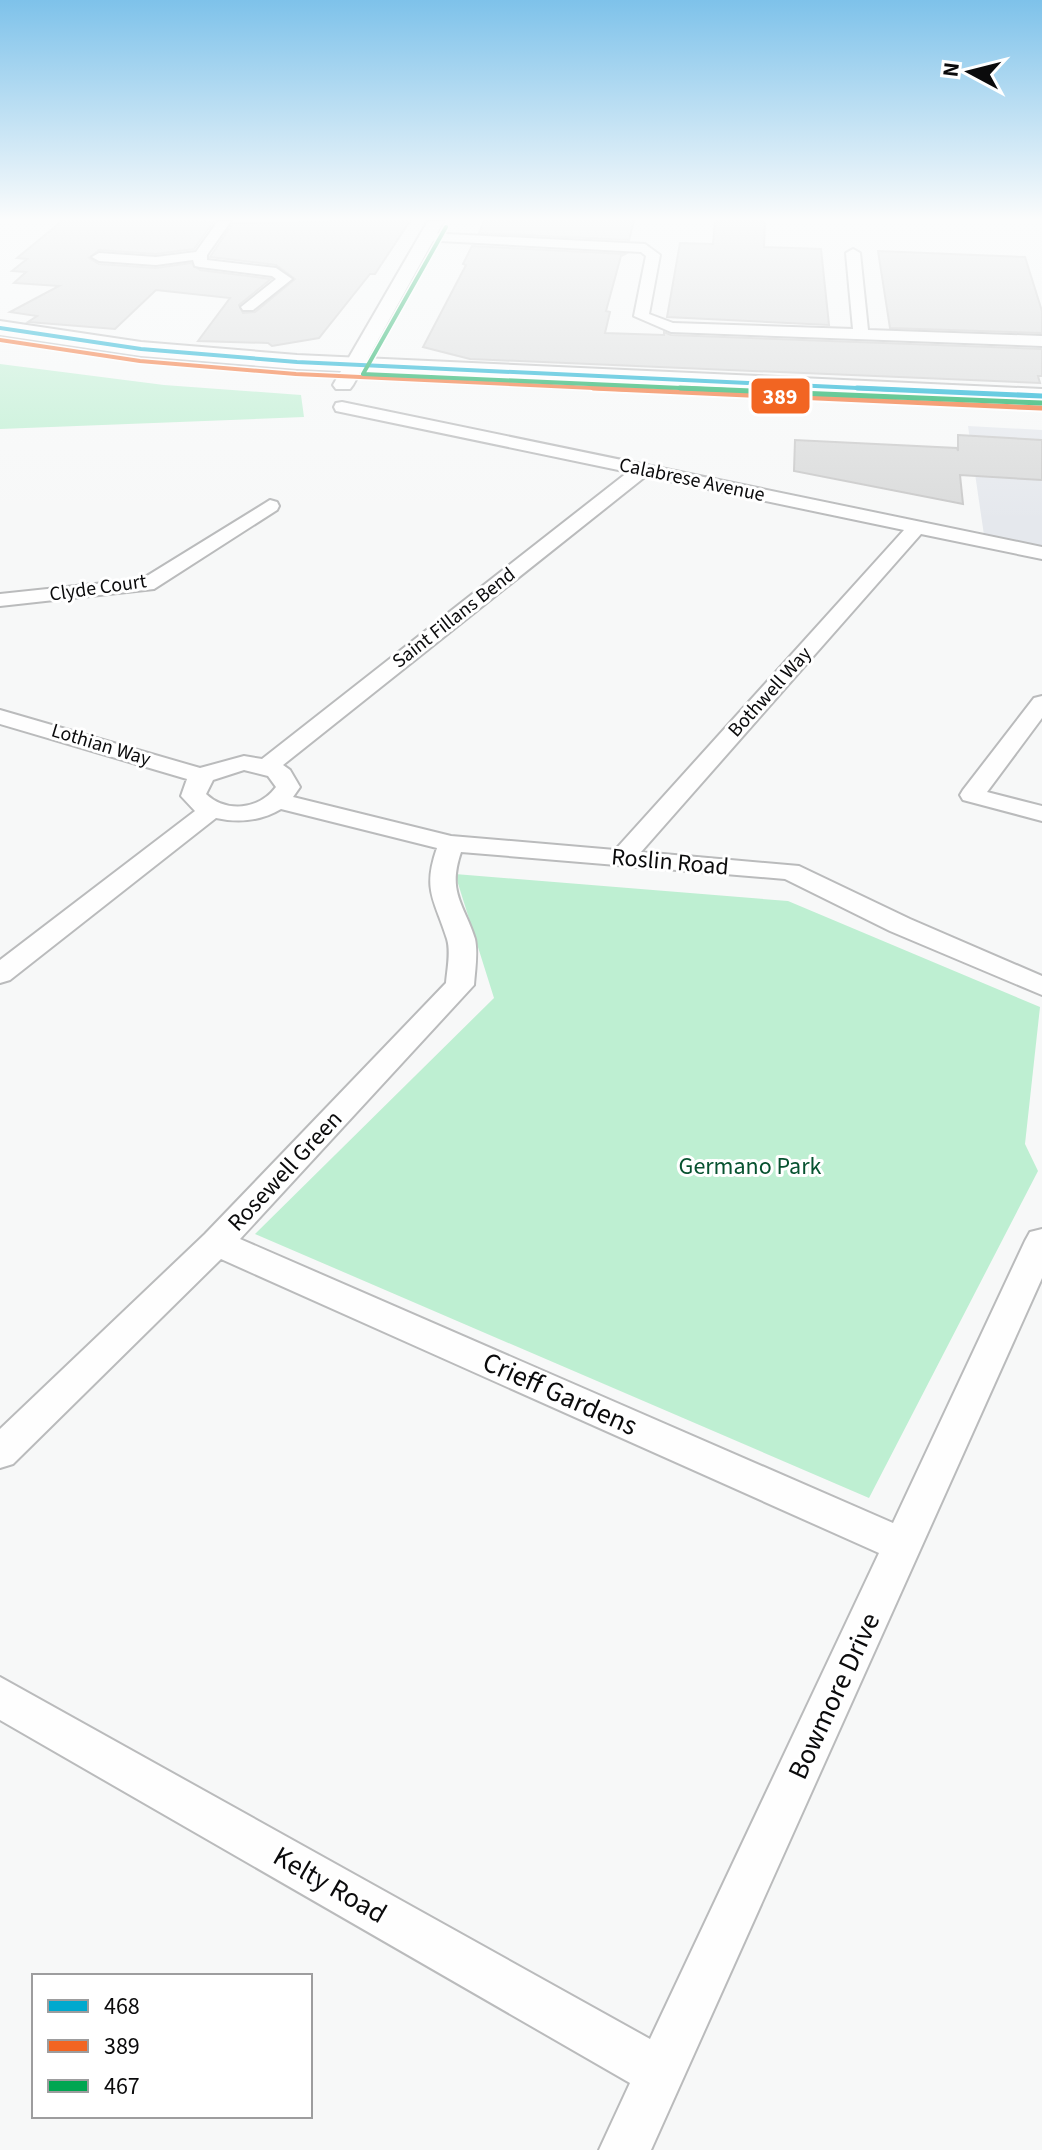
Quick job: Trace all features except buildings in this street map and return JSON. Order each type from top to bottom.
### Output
[{"type":"highway","points":[[0,328],[141,349],[346,386],[847,387],[1042,396]]},
{"type":"highway","points":[[0,350],[200,376],[346,386],[1042,414]]},
{"type":"highway","points":[[847,387],[834,390],[834,399],[1042,414]]},
{"type":"street","points":[[346,386],[381,321]]},
{"type":"street","points":[[650,321],[671,327],[1042,341]]},
{"type":"street","points":[[860,321],[861,334]]},
{"type":"street","name":"Calabrese Avenue","points":[[346,386],[642,470],[1042,553]]},
{"type":"street","name":"Saint Fillans Bend","points":[[267,766],[642,470]]},
{"type":"street","name":"Clyde Court","points":[[0,600],[147,585],[270,506]]},
{"type":"street","name":"Bothwell Way","points":[[622,858],[917,527]]},
{"type":"street","name":"Lothian Way","points":[[0,717],[202,776]]},
{"type":"street","points":[[1038,717],[972,795],[1042,814]]},
{"type":"street","points":[[229,765],[267,766],[286,778],[288,787],[279,801],[251,812],[234,814],[211,810],[193,796],[193,788],[202,776],[229,765]]},
{"type":"street","name":"Roslin Road","points":[[279,801],[451,844],[790,872],[900,925],[1042,986]]},
{"type":"street","points":[[0,974],[211,810]]},
{"type":"street","name":"Rosewell Green","points":[[0,1453],[217,1243],[460,985],[462,942],[445,903],[442,870],[451,844]]},
{"type":"street","name":"Bowmore Drive","points":[[625,2150],[1042,1241]]},
{"type":"street","name":"Crieff Gardens","points":[[217,1243],[903,1546]]},
{"type":"street","name":"Kelty Road","points":[[0,1697],[661,2073]]},
{"type":"shaded area","points":[[968,426],[1042,430],[1042,547],[984,535]]},
{"type":"green space","points":[[0,364],[164,385],[301,395],[304,417],[0,429]]},
{"type":"green space","name":"Germano Park","points":[[455,874],[788,901],[1040,1007],[1025,1144],[1038,1171],[869,1498],[255,1234],[494,998]]},
{"type":"transit line","name":"467","points":[[393,321],[363,374],[1042,403]]},
{"type":"transit line","name":"468","points":[[0,328],[141,349],[297,362],[1042,396]]},
{"type":"transit line","name":"389","points":[[0,340],[140,361],[296,374],[1041,408]]}]
